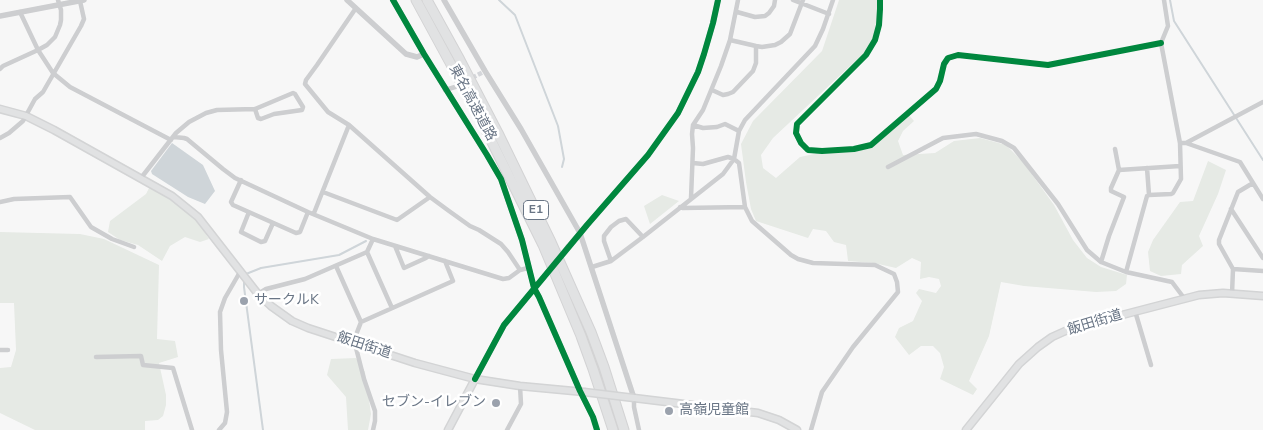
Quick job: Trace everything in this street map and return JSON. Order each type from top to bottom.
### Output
[{"type":"highway","name":"東名高速道路","points":[[416,0],[479,116],[543,245],[594,368],[613,430]]},
{"type":"highway","name":"東名高速道路","points":[[427,0],[494,125],[555,249],[580,305],[604,367],[624,430]]},
{"type":"main road","name":"飯田街道","points":[[0,109],[26,116],[88,148],[172,196],[198,217],[258,294],[292,321],[308,328],[475,380],[758,413],[780,420],[797,430]]},
{"type":"main road","name":"飯田街道","points":[[966,430],[1019,364],[1052,337],[1072,328],[1184,298],[1215,293],[1263,296]]},
{"type":"main road","points":[[448,430],[475,380]]},
{"type":"street","points":[[0,16],[59,2],[82,0],[84,19],[43,92],[35,99],[23,121],[0,138]]},
{"type":"street","points":[[347,0],[406,54],[417,57],[424,54]]},
{"type":"street","points":[[393,0],[500,179],[522,240],[534,288],[582,391],[597,430]]},
{"type":"street","points":[[444,0],[580,233],[634,398],[639,430]]},
{"type":"street","points":[[475,380],[504,325],[568,247],[648,156],[678,113],[698,72],[714,23],[718,0]]},
{"type":"street","points":[[691,198],[692,134],[694,125],[712,90],[730,40],[738,0]]},
{"type":"street","points":[[737,12],[755,17],[765,16],[774,6],[776,0]]},
{"type":"street","points":[[793,0],[829,14]]},
{"type":"street","points":[[592,267],[611,261],[723,174],[734,159],[739,131],[745,120],[815,46],[833,0]]},
{"type":"street","points":[[880,0],[879,25],[875,40],[866,55],[797,124],[796,133],[801,143],[808,150],[854,150],[871,146],[936,89],[944,64],[948,58],[958,55],[1048,65],[1162,43]]},
{"type":"street","points":[[1148,195],[1172,193],[1181,179],[1180,142],[1162,43],[1168,26],[1164,0]]},
{"type":"street","points":[[0,69],[38,50],[51,41],[60,25],[59,2]]},
{"type":"street","points":[[730,40],[762,47],[775,45],[790,34],[802,2]]},
{"type":"street","points":[[356,8],[305,84],[328,112],[349,126],[430,196],[470,226],[480,230],[501,244],[520,270]]},
{"type":"street","points":[[20,12],[38,50],[53,73],[70,87],[172,138],[188,139],[235,178],[308,212],[374,239],[503,280],[520,270],[528,268]]},
{"type":"street","points":[[712,90],[722,95],[733,92],[753,71],[756,63],[756,46]]},
{"type":"street","points":[[446,90],[455,87]]},
{"type":"street","points":[[142,178],[180,129],[189,122],[210,112],[223,109],[255,109],[293,93],[303,107],[302,110],[274,114],[261,119],[258,118],[255,109]]},
{"type":"street","points":[[1186,143],[1263,102]]},
{"type":"street","points":[[694,125],[703,128],[717,127],[724,124],[739,131]]},
{"type":"street","points":[[314,213],[349,126]]},
{"type":"street","points":[[888,168],[943,138],[976,134],[1002,141],[1014,148],[1058,204],[1088,250],[1101,262],[1126,272],[1172,282],[1184,298]]},
{"type":"street","points":[[1180,142],[1240,162],[1263,199]]},
{"type":"street","points":[[1101,262],[1108,236],[1124,197],[1111,191],[1119,170],[1115,150]]},
{"type":"street","points":[[693,163],[703,164],[728,158],[734,159],[739,163],[745,207],[752,221],[782,248],[798,259],[813,263],[874,265],[894,274],[898,292],[853,347],[822,392],[811,430]]},
{"type":"street","points":[[1119,170],[1180,166]]},
{"type":"street","points":[[1126,272],[1146,196],[1148,195],[1147,168]]},
{"type":"street","points":[[241,180],[231,202],[233,205],[296,232],[300,232],[308,212]]},
{"type":"street","points":[[1232,294],[1233,269],[1219,244],[1219,240],[1238,192],[1253,183]]},
{"type":"street","points":[[323,192],[398,220],[430,196]]},
{"type":"street","points":[[0,202],[14,199],[70,197],[91,227],[112,239],[134,247]]},
{"type":"street","points":[[680,207],[745,207]]},
{"type":"street","points":[[1231,209],[1263,258]]},
{"type":"street","points":[[249,212],[241,232],[260,242],[265,241],[273,222]]},
{"type":"street","points":[[611,261],[604,236],[619,221],[626,219],[643,238]]},
{"type":"street","points":[[258,294],[266,289],[305,279],[367,252],[374,239]]},
{"type":"street","points":[[395,246],[404,268],[429,256]]},
{"type":"street","points":[[367,252],[392,308]]},
{"type":"street","points":[[373,430],[375,411],[355,344],[361,322],[453,281],[445,261]]},
{"type":"street","points":[[336,266],[361,322]]},
{"type":"street","points":[[1233,269],[1263,271]]},
{"type":"street","points":[[219,430],[225,423],[227,412],[221,350],[220,312],[240,272]]},
{"type":"street","points":[[1135,312],[1151,365]]},
{"type":"street","points":[[0,350],[8,350]]},
{"type":"street","points":[[96,357],[141,356],[143,365],[173,368],[192,430]]},
{"type":"street","points":[[507,430],[521,404],[520,386]]},
{"type":"shaded area","points":[[839,0],[877,0],[878,11],[873,40],[865,52],[773,138],[761,155],[763,168],[776,178],[800,157],[819,153],[855,152],[873,147],[909,115],[914,121],[903,131],[898,141],[903,155],[935,153],[954,141],[980,138],[1006,145],[1023,162],[1054,205],[1073,240],[1087,258],[1101,267],[1127,275],[1126,284],[1116,291],[1096,292],[1024,286],[1001,282],[989,336],[969,381],[977,389],[973,395],[940,379],[944,367],[940,353],[933,346],[921,346],[909,355],[895,337],[899,328],[913,321],[922,301],[916,293],[919,289],[936,293],[941,286],[939,279],[929,277],[920,279],[921,262],[912,258],[896,268],[874,263],[848,261],[846,245],[834,242],[826,231],[813,229],[808,238],[756,221],[751,209],[741,144],[753,121],[822,51]]},
{"type":"shaded area","points":[[172,143],[203,165],[215,191],[205,204],[188,197],[152,174],[151,171]]},
{"type":"shaded area","points":[[1208,161],[1226,170],[1218,194],[1199,236],[1203,246],[1182,265],[1181,274],[1161,276],[1150,271],[1148,252],[1153,240],[1180,202],[1193,201]]},
{"type":"shaded area","points":[[152,182],[182,201],[209,239],[200,242],[185,237],[170,246],[162,261],[138,245],[120,240],[108,232],[110,221],[146,194]]},
{"type":"shaded area","points":[[662,195],[679,201],[650,224],[644,206]]},
{"type":"shaded area","points":[[0,232],[80,234],[104,239],[159,265],[157,339],[175,341],[178,357],[159,363],[166,395],[163,416],[158,420],[145,421],[145,430],[35,430],[0,413],[0,368],[11,367],[16,350],[14,303],[0,303]]},
{"type":"shaded area","points":[[356,358],[365,372],[371,414],[368,430],[348,430],[346,397],[327,375],[331,359]]},
{"type":"waterway","points":[[499,0],[515,15],[558,126],[564,159],[562,167]]},
{"type":"waterway","points":[[1170,0],[1174,21],[1263,160]]},
{"type":"waterway","points":[[246,274],[261,268],[339,255],[366,241]]},
{"type":"waterway","points":[[244,278],[263,430]]},
{"type":"tunnel","points":[[455,87],[485,71]]},
{"type":"cycle path","points":[[393,0],[501,179],[522,240],[534,288],[593,417],[597,430]]},
{"type":"cycle path","points":[[475,379],[504,325],[648,155],[678,113],[698,72],[718,0]]},
{"type":"cycle path","points":[[880,0],[879,25],[875,40],[866,55],[797,124],[796,133],[801,143],[808,150],[854,149],[871,145],[936,89],[944,64],[948,58],[958,55],[1048,65],[1161,43]]},
{"type":"place","name":"サークルK","points":[[244,301]]},
{"type":"place","name":"セブン-イレブン","points":[[496,403]]},
{"type":"place","name":"高嶺児童館","points":[[669,411]]}]
